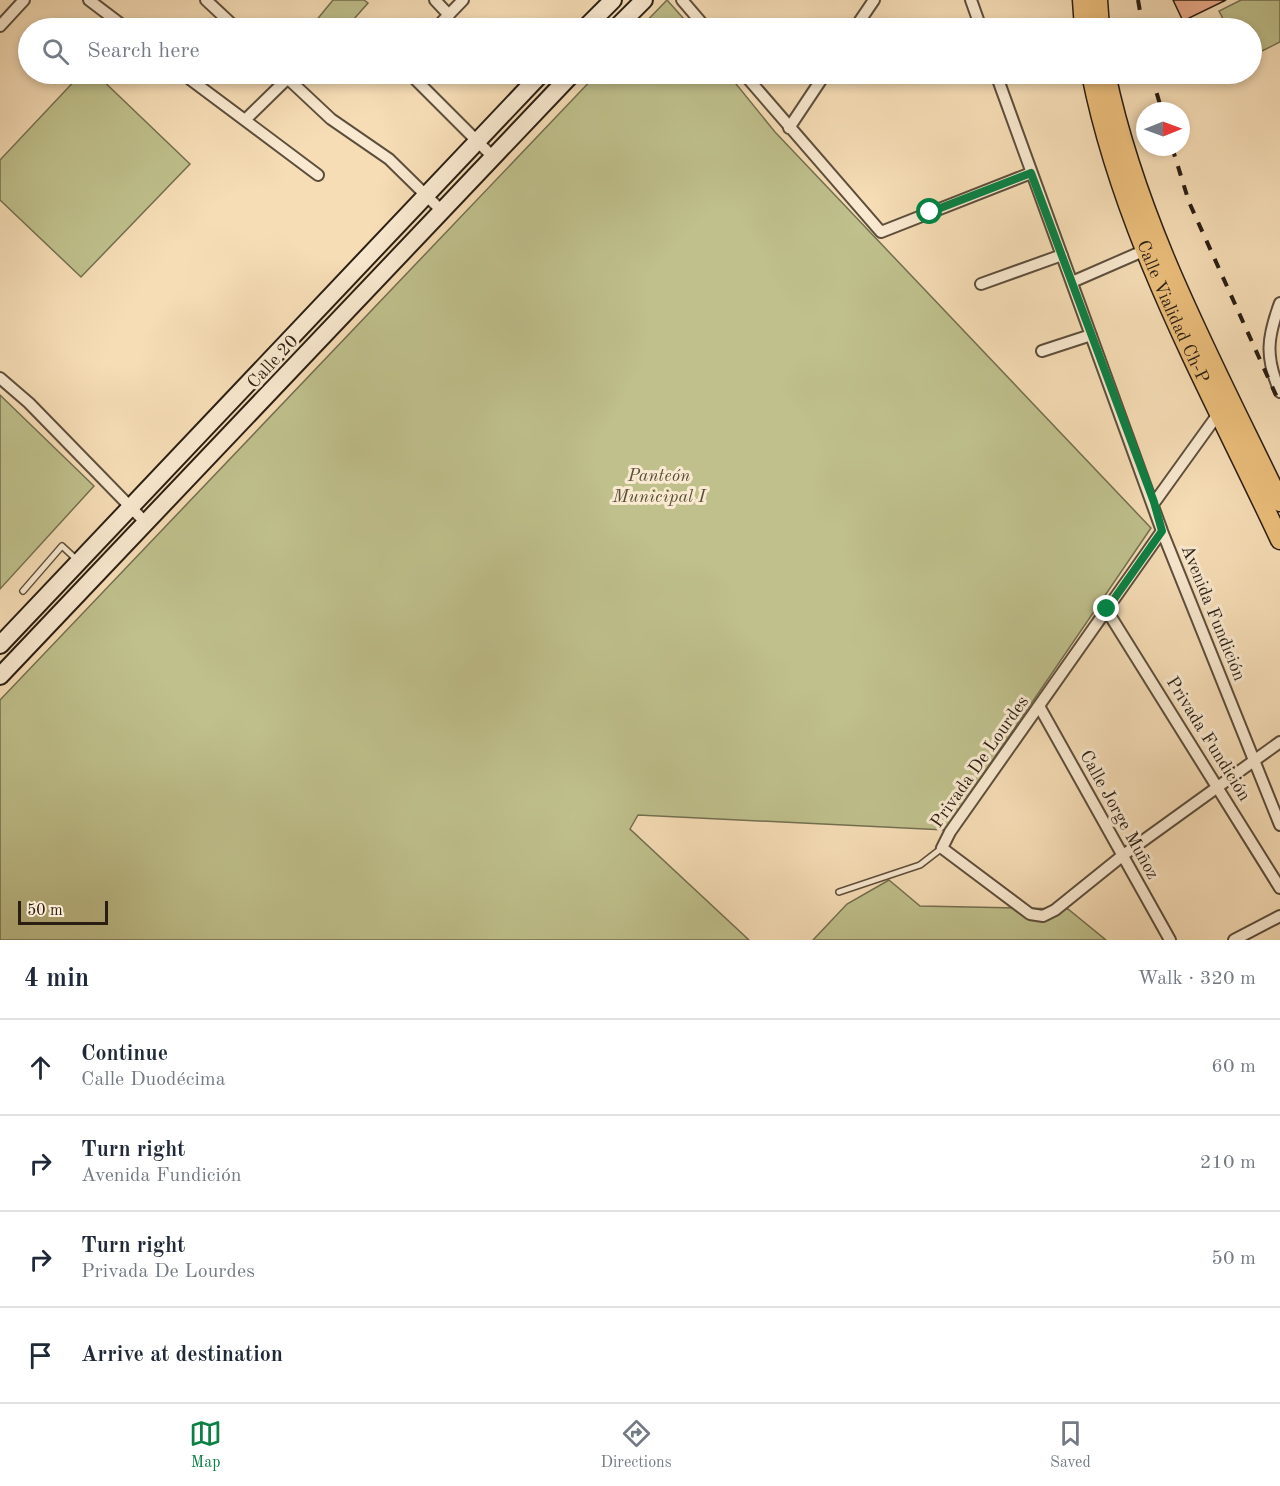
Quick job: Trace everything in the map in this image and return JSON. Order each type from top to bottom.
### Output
[{"type":"main road","points":[[595,18],[613,0]]},
{"type":"main road","points":[[626,18],[644,0]]},
{"type":"main road","points":[[1082,0],[1083,18]]},
{"type":"main road","points":[[1098,0],[1099,18]]},
{"type":"main road","name":"Calle 20","points":[[0,645],[531,84]]},
{"type":"main road","name":"Calle 20","points":[[0,676],[147,524],[560,84]]},
{"type":"main road","name":"Calle Vialidad Ch-P","points":[[1094,84],[1111,154],[1151,248],[1225,405],[1280,540]]},
{"type":"main road","name":"Calle Vialidad Ch-P","points":[[1108,84],[1151,248]]},
{"type":"main road","points":[[273,356],[289,373]]},
{"type":"main road","name":"Calle Vialidad Ch-P","points":[[1225,405],[1280,502]]},
{"type":"main road","points":[[35,609],[50,623]]},
{"type":"street","points":[[0,25],[24,0]]},
{"type":"street","points":[[89,0],[113,18]]},
{"type":"street","points":[[206,0],[225,18]]},
{"type":"street","points":[[435,0],[449,15]]},
{"type":"street","points":[[446,18],[463,0]]},
{"type":"street","points":[[682,0],[697,18]]},
{"type":"street","points":[[862,18],[874,0]]},
{"type":"street","points":[[970,0],[977,18]]},
{"type":"street","points":[[197,84],[318,175]]},
{"type":"street","points":[[246,119],[279,84]]},
{"type":"street","points":[[294,84],[331,119],[378,150],[442,211]]},
{"type":"street","points":[[420,84],[492,156]]},
{"type":"street","points":[[752,84],[881,232],[1031,173]]},
{"type":"street","points":[[789,128],[818,84]]},
{"type":"street","name":"Avenida Fundición","points":[[1000,84],[1154,502],[1162,531],[1280,825]]},
{"type":"street","points":[[1072,282],[1151,248]]},
{"type":"street","points":[[981,284],[1062,255]]},
{"type":"street","points":[[1280,303],[1268,343],[1274,378],[1280,392]]},
{"type":"street","points":[[1042,351],[1091,335]]},
{"type":"street","points":[[0,378],[29,403],[147,524]]},
{"type":"street","points":[[1154,502],[1225,405]]},
{"type":"street","name":"Privada De Lourdes","points":[[1162,531],[950,832],[942,848],[1030,914],[1037,916],[1055,910],[1122,856],[1280,742]]},
{"type":"street","name":"Privada Fundición","points":[[1107,609],[1280,888]]},
{"type":"street","name":"Calle Jorge Muñoz","points":[[1039,706],[1170,940]]},
{"type":"street","points":[[1234,940],[1280,916]]},
{"type":"lane","points":[[23,591],[62,546],[80,562]]},
{"type":"lane","points":[[839,892],[920,865],[942,848]]},
{"type":"green space","points":[[333,0],[364,0],[368,3],[355,18],[318,18]]},
{"type":"green space","points":[[667,0],[683,18],[650,18]]},
{"type":"green space","points":[[1241,0],[1280,0],[1280,42],[1262,51],[1262,18],[1223,18],[1219,11]]},
{"type":"green space","points":[[72,84],[106,84],[190,164],[81,277],[0,200],[0,160]]},
{"type":"green space","name":"Panteón Municipal I","points":[[587,84],[736,84],[775,132],[1151,528],[945,830],[638,815],[630,829],[749,940],[0,940],[0,700]]},
{"type":"green space","points":[[0,395],[94,486],[0,589]]},
{"type":"green space","points":[[889,880],[920,906],[1068,909],[1106,940],[813,940],[847,904]]},
{"type":"building","points":[[1173,0],[1226,0],[1189,18],[1182,18]]},
{"type":"railway","points":[[1138,0],[1141,18]]},
{"type":"railway","points":[[1154,84],[1159,102]]},
{"type":"railway","points":[[1175,156],[1189,202],[1280,404]]},
{"type":"route","points":[[930,212],[1031,173],[1154,502],[1162,531],[1107,609]]}]
